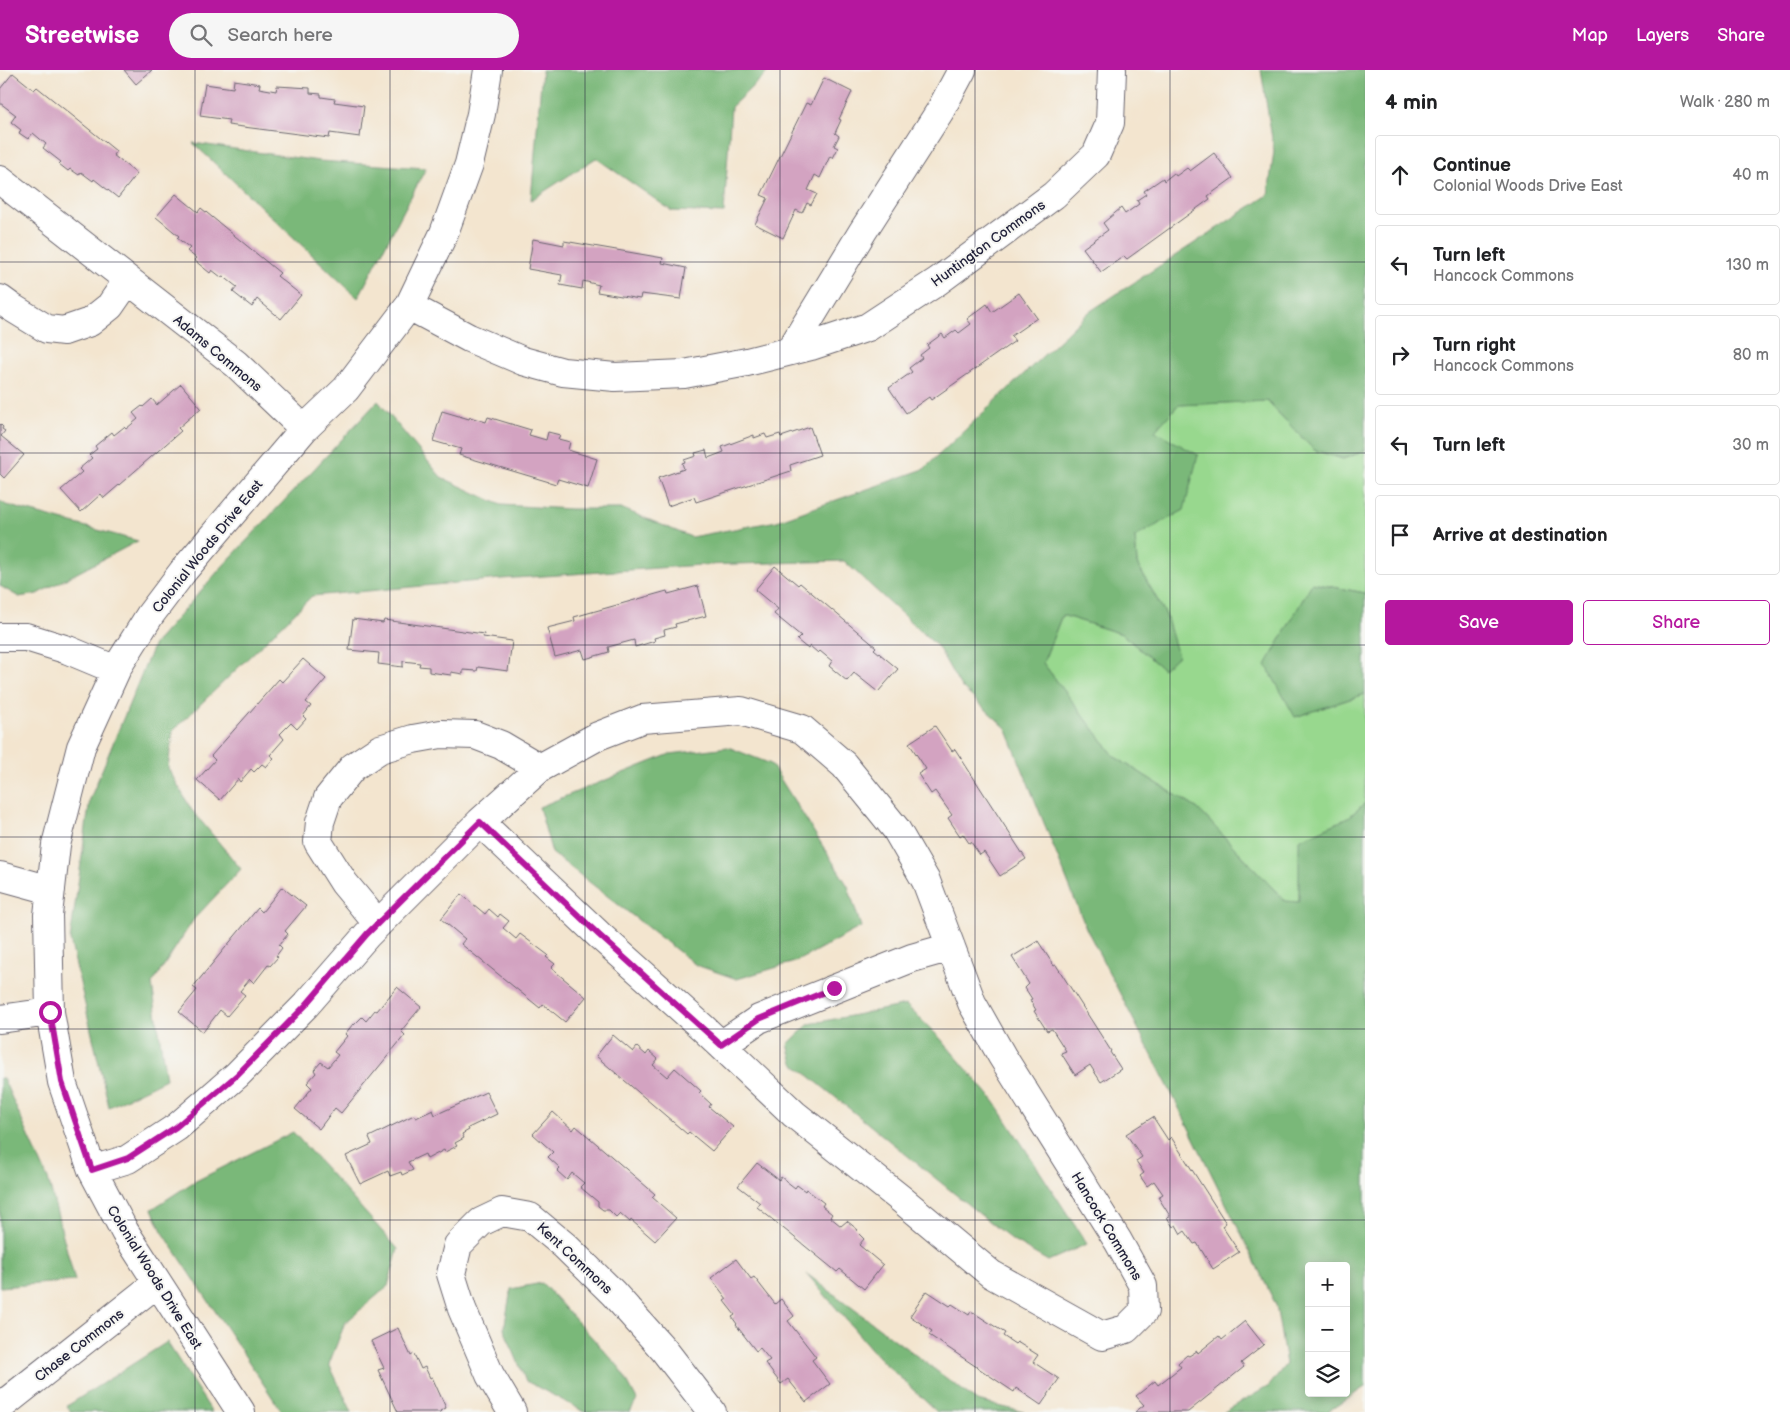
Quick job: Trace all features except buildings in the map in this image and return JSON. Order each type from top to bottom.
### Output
[{"type":"street","name":"Colonial Woods Drive East","points":[[241,1412],[125,1232],[92,1170],[62,1082],[50,1012],[48,915],[56,844],[81,747],[116,670],[150,615],[184,570],[304,429],[346,389],[409,306],[444,233],[469,164],[481,114],[488,70]]},
{"type":"street","points":[[790,351],[940,110],[962,70]]},
{"type":"street","name":"Huntington Commons","points":[[409,306],[468,338],[523,361],[563,372],[615,377],[684,374],[747,362],[811,346],[868,327],[938,281],[1054,195],[1096,155],[1110,123],[1112,70]]},
{"type":"street","name":"Adams Commons","points":[[0,180],[236,364],[304,429]]},
{"type":"street","points":[[0,299],[47,329],[64,331],[90,322],[110,306],[128,280]]},
{"type":"street","points":[[0,637],[26,637],[68,650],[116,670]]},
{"type":"street","name":"Hancock Commons","points":[[92,1170],[128,1158],[136,1153],[176,1127],[229,1081],[306,1005],[378,924],[480,822],[540,768],[598,736],[642,719],[741,711],[802,728],[844,765],[896,829],[926,881],[976,1010],[1002,1056],[1118,1241],[1143,1286],[1144,1311],[1126,1329],[1102,1336],[991,1274],[794,1114],[599,935],[480,822]]},
{"type":"street","points":[[378,924],[344,883],[318,842],[320,822],[328,798],[353,767],[380,749],[413,739],[441,734],[475,735],[501,745],[540,768]]},
{"type":"street","points":[[0,876],[51,890]]},
{"type":"street","points":[[721,1045],[759,1019],[912,958],[951,947]]},
{"type":"street","points":[[0,1018],[50,1012]]},
{"type":"street","name":"Kent Commons","points":[[512,1412],[490,1375],[462,1309],[451,1274],[458,1245],[480,1222],[502,1212],[530,1217],[565,1246],[613,1294],[664,1350],[712,1412]]},
{"type":"street","name":"Chase Commons","points":[[0,1407],[157,1283]]},
{"type":"green space","points":[[542,70],[770,70],[731,107],[724,213],[672,211],[596,158],[531,200]]},
{"type":"green space","points":[[1261,70],[1365,70],[1365,451],[1343,459],[1314,450],[1267,401],[1178,405],[1155,431],[1198,455],[1184,510],[1135,537],[1137,564],[1166,615],[1178,656],[1163,669],[1122,634],[1062,615],[1043,663],[1115,757],[1198,809],[1285,901],[1299,902],[1299,840],[1348,818],[1365,803],[1365,1387],[1350,1397],[1350,1262],[1305,1262],[1305,1397],[1350,1397],[1327,1412],[1224,1412],[1269,1386],[1286,1364],[1276,1305],[1174,1098],[1086,928],[1006,728],[960,686],[938,647],[844,561],[701,565],[501,579],[312,596],[173,731],[168,768],[191,809],[241,869],[194,919],[152,984],[166,1079],[109,1107],[70,940],[90,799],[154,644],[220,569],[378,401],[441,477],[501,505],[571,509],[623,509],[691,537],[777,521],[924,469],[1089,312],[1268,195],[1274,151]]},
{"type":"green space","points":[[193,143],[319,161],[426,168],[358,298]]},
{"type":"green space","points":[[1267,401],[1314,450],[1343,459],[1365,451],[1365,593],[1312,583],[1295,717],[1365,694],[1365,803],[1348,818],[1300,840],[1299,903],[1285,901],[1198,809],[1115,757],[1043,663],[1062,615],[1122,634],[1163,669],[1166,615],[1137,564],[1135,536],[1184,510],[1154,431],[1178,405]]},
{"type":"green space","points":[[0,501],[6,505],[138,541],[37,594],[19,597],[0,586]]},
{"type":"green space","points":[[1312,583],[1365,593],[1365,694],[1295,717],[1266,665]]},
{"type":"green space","points":[[728,747],[771,764],[848,886],[861,927],[795,962],[737,979],[696,965],[552,853],[539,807],[670,754]]},
{"type":"green space","points":[[906,1005],[940,1038],[994,1101],[1087,1244],[1048,1261],[1013,1241],[793,1063],[788,1044],[809,1024]]},
{"type":"green space","points":[[0,1078],[3,1078],[48,1179],[75,1281],[0,1287]]},
{"type":"green space","points":[[293,1132],[398,1249],[388,1286],[345,1323],[329,1364],[352,1412],[282,1412],[162,1231],[152,1209],[192,1183]]},
{"type":"green space","points":[[807,1274],[977,1401],[1024,1412],[937,1412],[878,1357]]},
{"type":"green space","points":[[542,1283],[620,1368],[637,1400],[630,1412],[585,1412],[526,1381],[504,1329],[511,1289]]},
{"type":"green space","points":[[167,1342],[212,1412],[71,1412],[67,1406]]},
{"type":"route","points":[[50,1012],[62,1082],[92,1170],[128,1158],[176,1127],[237,1075],[306,1005],[367,934],[480,822],[599,935],[721,1045],[759,1019],[834,988]]}]
